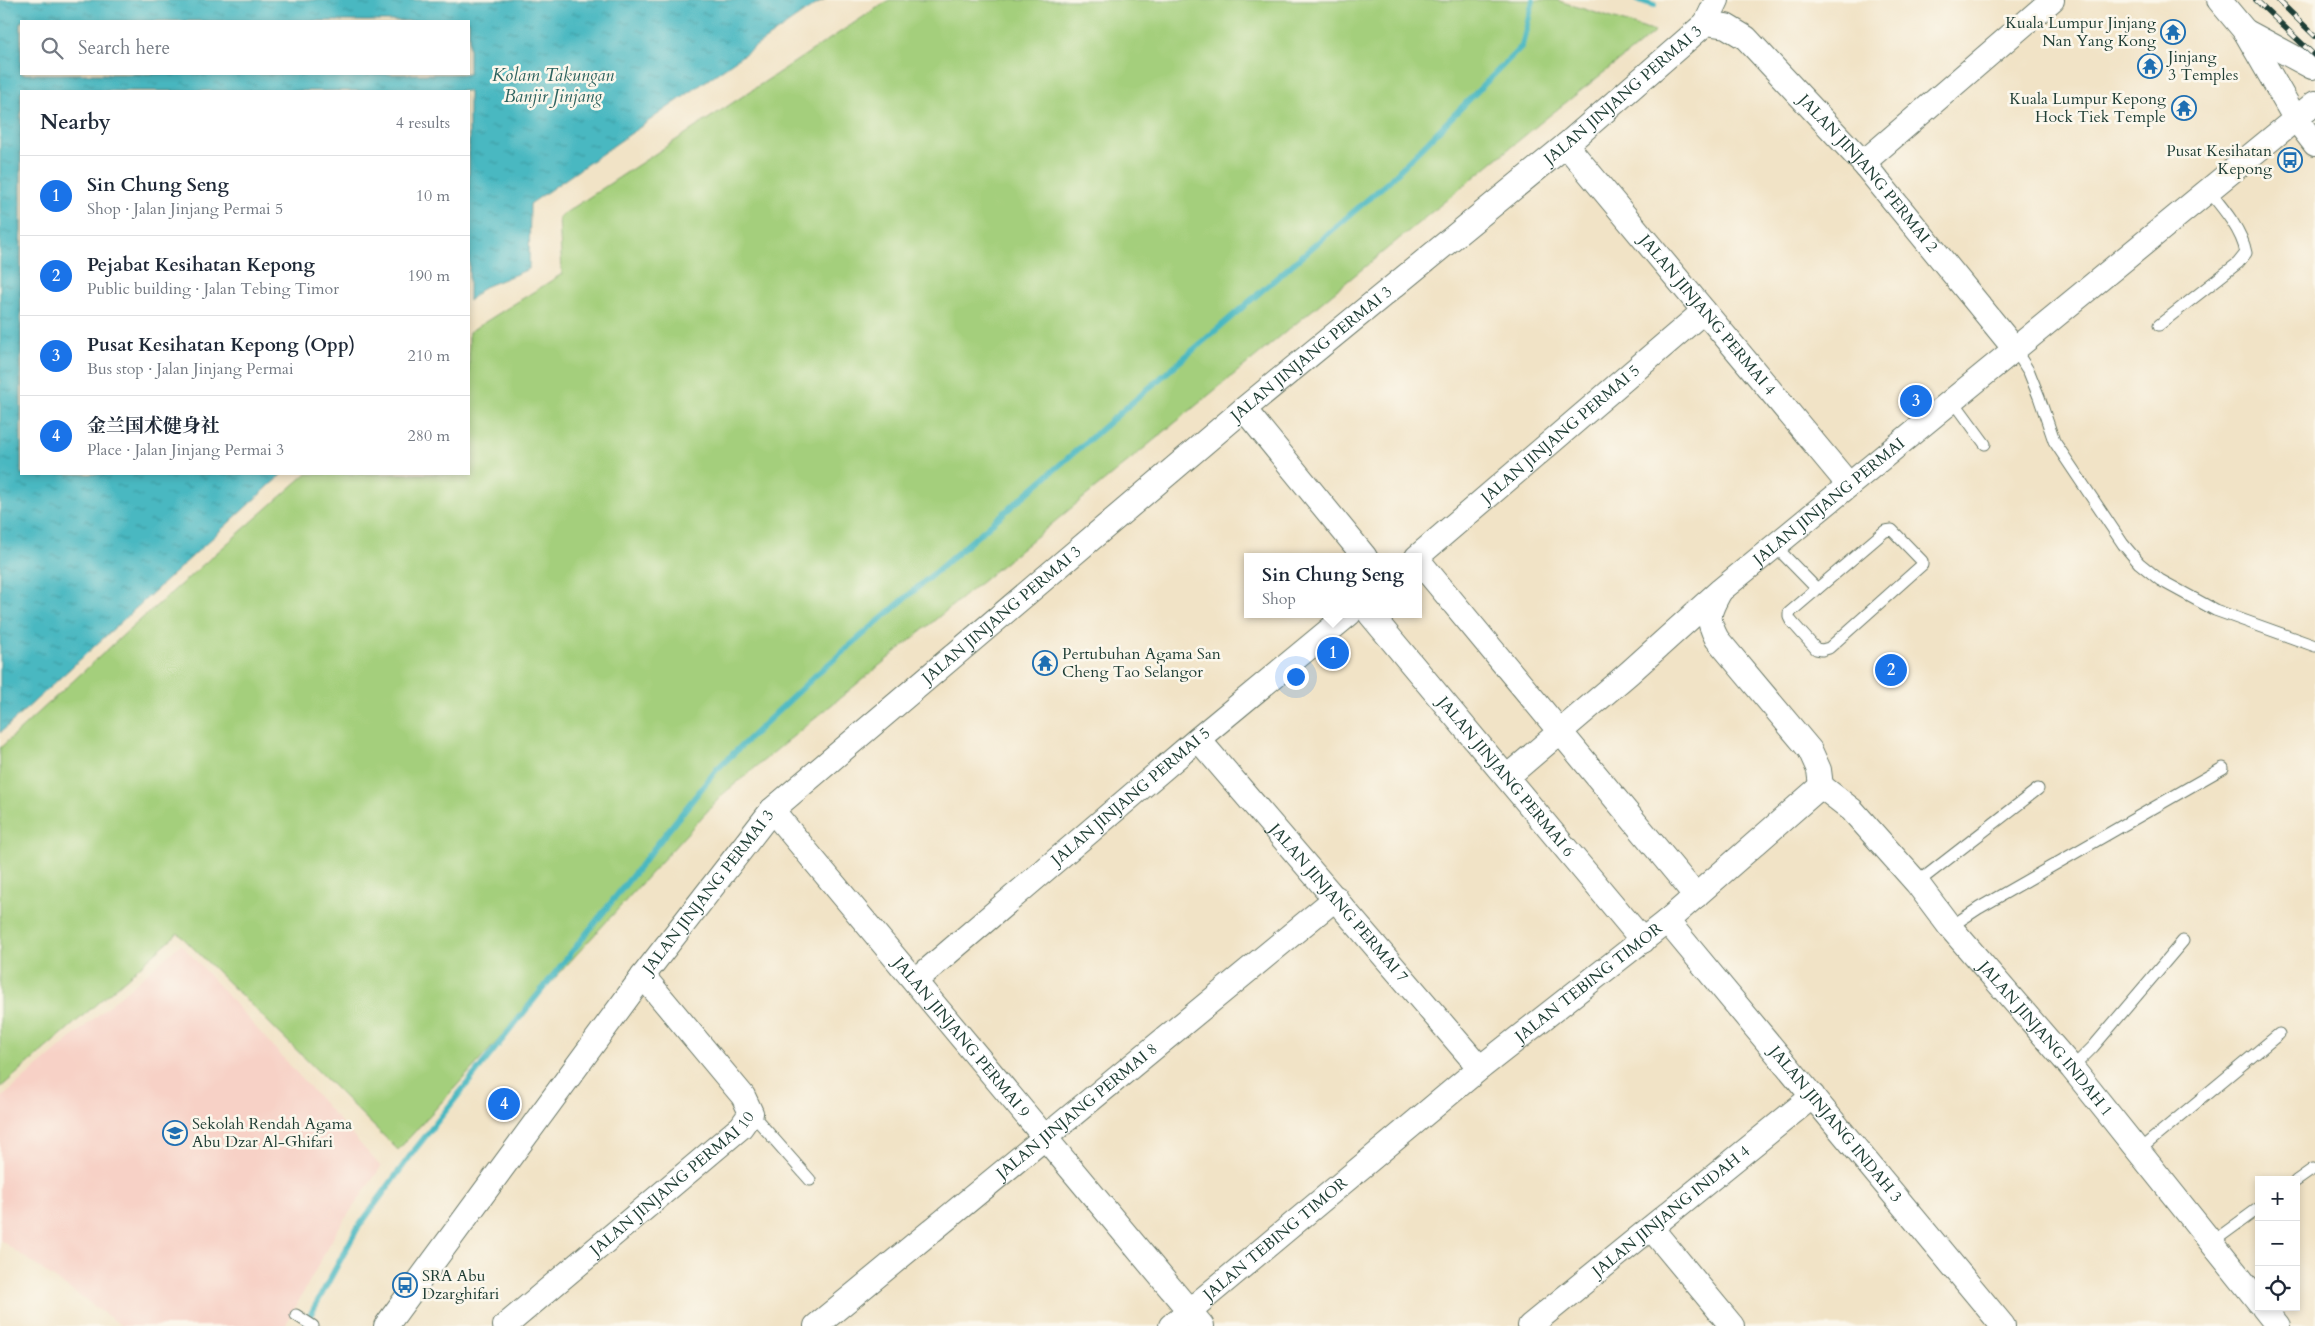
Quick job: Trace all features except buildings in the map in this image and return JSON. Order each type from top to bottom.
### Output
[{"type":"street","name":"JALAN JINJANG PERMAI 3","points":[[386,1326],[643,976],[772,810],[1244,409],[1566,145],[1706,23],[1718,0]]},
{"type":"street","points":[[1863,163],[2052,0]]},
{"type":"street","points":[[2219,0],[2245,31],[2295,118],[2315,144]]},
{"type":"street","name":"JALAN JINJANG PERMAI 2","points":[[1706,23],[1726,26],[1746,38],[1863,163],[2014,348]]},
{"type":"street","points":[[2245,31],[2314,60],[2295,118]]},
{"type":"street","name":"JALAN JINJANG PERMAI","points":[[1507,776],[1629,673],[1721,590],[1952,398],[2315,103]]},
{"type":"street","name":"JALAN JINJANG PERMAI 4","points":[[1566,145],[1848,485]]},
{"type":"street","name":"JALAN JINJANG PERMAI 5","points":[[1422,555],[1704,311]]},
{"type":"street","points":[[1244,409],[1362,553]]},
{"type":"street","points":[[1422,563],[1696,896]]},
{"type":"street","points":[[1721,590],[1710,610],[1708,623],[1717,639],[1810,750],[1819,770],[1821,786]]},
{"type":"street","name":"JALAN JINJANG PERMAI 5","points":[[915,981],[1198,739],[1344,618]]},
{"type":"street","name":"JALAN JINJANG PERMAI 6","points":[[1373,618],[1643,941]]},
{"type":"street","name":"JALAN JINJANG PERMAI 7","points":[[1198,739],[1480,1068]]},
{"type":"street","name":"JALAN JINJANG INDAH 1","points":[[1821,786],[1852,810],[1917,883],[1950,927],[2072,1068],[2255,1297]]},
{"type":"street","name":"JALAN TEBING TIMOR","points":[[1171,1326],[1196,1318],[1480,1068],[1668,921],[1821,786]]},
{"type":"street","name":"JALAN JINJANG PERMAI 9","points":[[772,810],[1196,1318]]},
{"type":"street","name":"JALAN JINJANG PERMAI 8","points":[[816,1326],[1336,898]]},
{"type":"street","name":"JALAN JINJANG INDAH 3","points":[[1668,921],[2003,1326]]},
{"type":"street","name":"JALAN JINJANG PERMAI 10","points":[[505,1326],[741,1127],[751,1113],[743,1096],[643,976]]},
{"type":"street","name":"JALAN JINJANG INDAH 4","points":[[1530,1326],[1813,1096]]},
{"type":"street","points":[[1651,1228],[1732,1326]]},
{"type":"street","points":[[2266,1311],[2278,1326]]},
{"type":"lane","points":[[2159,325],[2238,263],[2246,253],[2244,244],[2224,210],[2208,190]]},
{"type":"lane","points":[[2014,348],[2029,372],[2054,442],[2123,544],[2139,563],[2160,580],[2215,610],[2315,646]]},
{"type":"lane","points":[[1952,398],[1985,444]]},
{"type":"lane","points":[[1892,530],[1922,561],[1919,570],[1829,648],[1822,650],[1816,649],[1789,617],[1789,613],[1817,589],[1886,531],[1892,530]]},
{"type":"lane","points":[[1775,546],[1817,589]]},
{"type":"lane","points":[[1950,927],[1979,908],[2223,768]]},
{"type":"lane","points":[[1917,883],[2038,789]]},
{"type":"lane","points":[[2072,1068],[2093,1047],[2183,941]]},
{"type":"lane","points":[[2138,1151],[2279,1034]]},
{"type":"lane","points":[[751,1113],[810,1180]]},
{"type":"lane","points":[[2300,1178],[2314,1169]]},
{"type":"lane","points":[[2211,1243],[2255,1211]]},
{"type":"lane","points":[[298,1316],[313,1326]]},
{"type":"shaded area","name":"Sekolah Rendah Agama Abu Dzar Al-Ghifari","points":[[181,944],[381,1167],[338,1229],[285,1326],[122,1326],[0,1240],[0,1099]]},
{"type":"green space","points":[[889,0],[1556,0],[1655,32],[1545,119],[723,794],[398,1150],[178,933],[0,1088],[0,748],[121,637],[305,475],[470,475],[470,331],[562,274],[559,217]]},
{"type":"water","name":"Kolam Takungan Banjir Jinjang","points":[[0,0],[824,0],[530,204],[529,269],[484,287],[470,300],[470,90],[20,90],[20,475],[281,475],[0,733]]},
{"type":"waterway","points":[[306,1323],[357,1229],[413,1152],[717,769],[816,675],[1388,182],[1522,46],[1533,0]]},
{"type":"waterway","points":[[1638,0],[1654,5]]},
{"type":"railway","points":[[2256,0],[2315,56]]},
{"type":"railway","points":[[2278,0],[2315,36]]},
{"type":"place","name":"Kuala Lumpur Jinjang Nan Yang Kong","points":[[2173,32]]},
{"type":"place","name":"Jinjang 3 Temples","points":[[2150,66]]},
{"type":"place","name":"Kuala Lumpur Kepong Hock Tiek Temple","points":[[2184,108]]},
{"type":"place","name":"Pusat Kesihatan Kepong","points":[[2290,160]]},
{"type":"place","name":"Pusat Kesihatan Kepong (Opp)","points":[[1916,401]]},
{"type":"place","name":"Sin Chung Seng","points":[[1333,653]]},
{"type":"place","name":"Pertubuhan Agama San Cheng Tao Selangor","points":[[1045,663]]},
{"type":"place","name":"Pejabat Kesihatan Kepong","points":[[1891,670]]},
{"type":"place","name":"金兰国术健身社","points":[[504,1104]]},
{"type":"place","name":"Sekolah Rendah Agama Abu Dzar Al-Ghifari","points":[[175,1133]]},
{"type":"place","name":"SRA Abu Dzarghifari","points":[[405,1285]]}]
